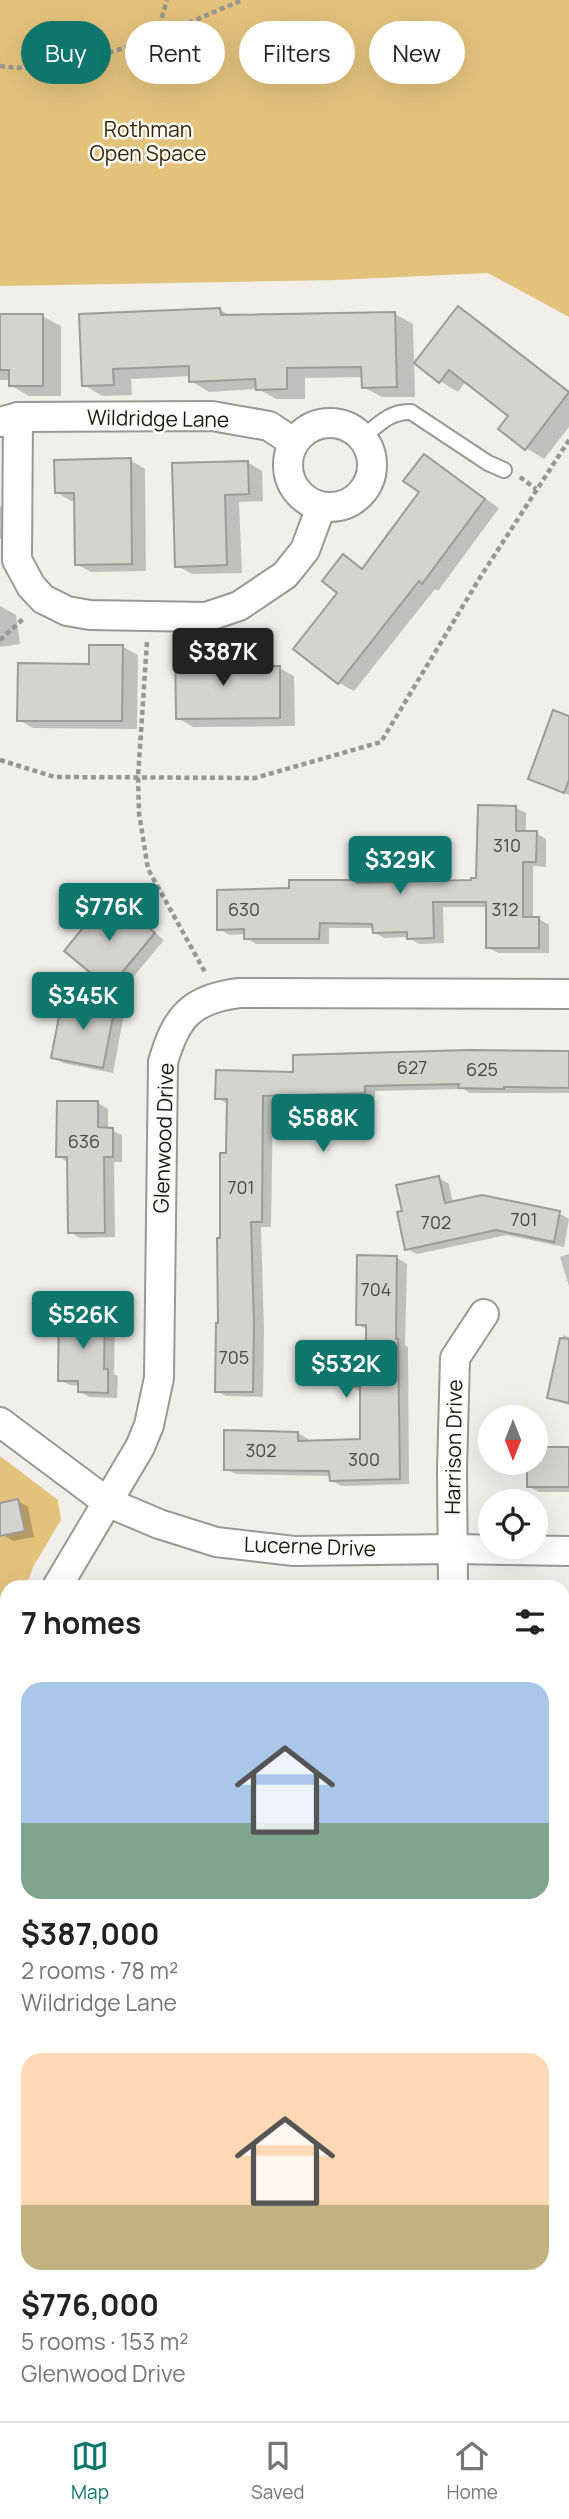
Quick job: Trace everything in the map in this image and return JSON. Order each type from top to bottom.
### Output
[{"type":"street","name":"Wildridge Lane","points":[[43,599],[31,586],[17,560],[9,420],[212,416],[269,426],[293,442]]},
{"type":"street","points":[[328,421],[348,426],[363,437],[373,458],[371,478],[360,495],[342,506],[321,507],[302,498],[290,482],[287,461],[293,442],[308,427],[328,421]]},
{"type":"street","points":[[43,599],[67,611],[90,615],[206,617],[239,606],[285,575],[305,551],[321,507]]},
{"type":"street","name":"Glenwood Drive","points":[[61,1580],[140,1447],[149,1425],[159,1378],[163,1062],[172,1034],[190,1010],[219,996],[239,993],[569,994]]},
{"type":"street","name":"Harrison Drive","points":[[453,1580],[455,1358],[484,1314]]},
{"type":"street","name":"Lucerne Drive","points":[[0,1422],[107,1502],[159,1524],[216,1542],[294,1551],[569,1551]]},
{"type":"lane","points":[[363,437],[389,416],[399,412],[411,412],[488,463],[504,470]]},
{"type":"path","points":[[160,21],[167,0]]},
{"type":"path","points":[[189,21],[243,0]]},
{"type":"path","points":[[0,66],[12,68],[62,64],[95,57],[125,46]]},
{"type":"path","points":[[0,760],[55,777],[254,778],[381,742],[481,576],[569,440]]},
{"type":"path","points":[[0,640],[43,599]]},
{"type":"path","points":[[148,616],[138,777],[139,813],[148,869],[219,996]]},
{"type":"green space","name":"Rothman Open Space","points":[[0,0],[569,0],[569,317],[488,273],[336,280],[0,286]]},
{"type":"green space","points":[[0,1456],[58,1500],[61,1520],[33,1567],[28,1580],[0,1580]]},
{"type":"building","points":[[458,306],[569,392],[525,450],[498,429],[508,416],[449,370],[439,383],[414,363]]},
{"type":"building","points":[[220,308],[221,315],[395,312],[397,387],[362,388],[361,367],[287,368],[287,389],[256,390],[255,379],[189,382],[189,366],[113,369],[114,385],[82,386],[79,314]]},
{"type":"building","points":[[0,314],[43,314],[43,386],[9,386],[9,370],[0,370]]},
{"type":"building","points":[[424,454],[485,499],[422,584],[419,581],[338,684],[293,649],[337,593],[322,581],[343,554],[362,569],[419,492],[403,481]]},
{"type":"building","points":[[131,458],[132,564],[75,565],[74,493],[55,493],[54,460]]},
{"type":"building","points":[[248,461],[249,494],[225,495],[227,565],[175,567],[172,463]]},
{"type":"building","points":[[175,643],[209,643],[209,667],[280,666],[280,718],[176,719]]},
{"type":"building","points":[[89,645],[123,645],[122,721],[17,721],[18,663],[89,664]]},
{"type":"building","points":[[553,710],[569,716],[569,780],[564,793],[528,779]]},
{"type":"building","points":[[478,805],[516,806],[516,831],[537,831],[536,862],[523,862],[523,917],[539,917],[539,948],[486,948],[486,902],[433,902],[434,938],[407,939],[407,932],[373,933],[372,924],[320,923],[319,939],[244,939],[244,929],[217,930],[217,890],[289,888],[289,880],[357,880],[357,883],[476,878]]},
{"type":"building","points":[[104,902],[115,912],[121,904],[155,933],[109,988],[64,951]]},
{"type":"building","points":[[63,996],[115,1007],[103,1068],[51,1058]]},
{"type":"building","points":[[469,1050],[569,1051],[569,1088],[458,1088],[459,1084],[365,1086],[365,1093],[263,1096],[262,1222],[251,1222],[253,1392],[215,1392],[220,1153],[226,1153],[227,1099],[215,1099],[216,1070],[293,1072],[293,1055]]},
{"type":"building","points":[[57,1101],[98,1101],[98,1127],[113,1128],[113,1157],[104,1157],[105,1233],[68,1233],[67,1157],[56,1157]]},
{"type":"building","points":[[439,1176],[445,1203],[482,1195],[560,1211],[554,1242],[496,1230],[405,1250],[397,1212],[402,1211],[396,1185]]},
{"type":"building","points":[[357,1255],[397,1256],[396,1339],[400,1479],[330,1481],[329,1471],[224,1470],[224,1430],[298,1432],[298,1441],[360,1439],[360,1386],[348,1386],[348,1363],[366,1363],[366,1325],[356,1325]]},
{"type":"building","points":[[59,1313],[105,1313],[104,1369],[108,1369],[108,1393],[78,1392],[78,1381],[58,1381]]},
{"type":"building","points":[[560,1338],[569,1339],[569,1403],[547,1398]]},
{"type":"building","points":[[548,1447],[569,1447],[569,1487],[527,1487],[527,1475],[548,1475]]},
{"type":"building","points":[[18,1499],[25,1531],[0,1536],[0,1503]]}]
